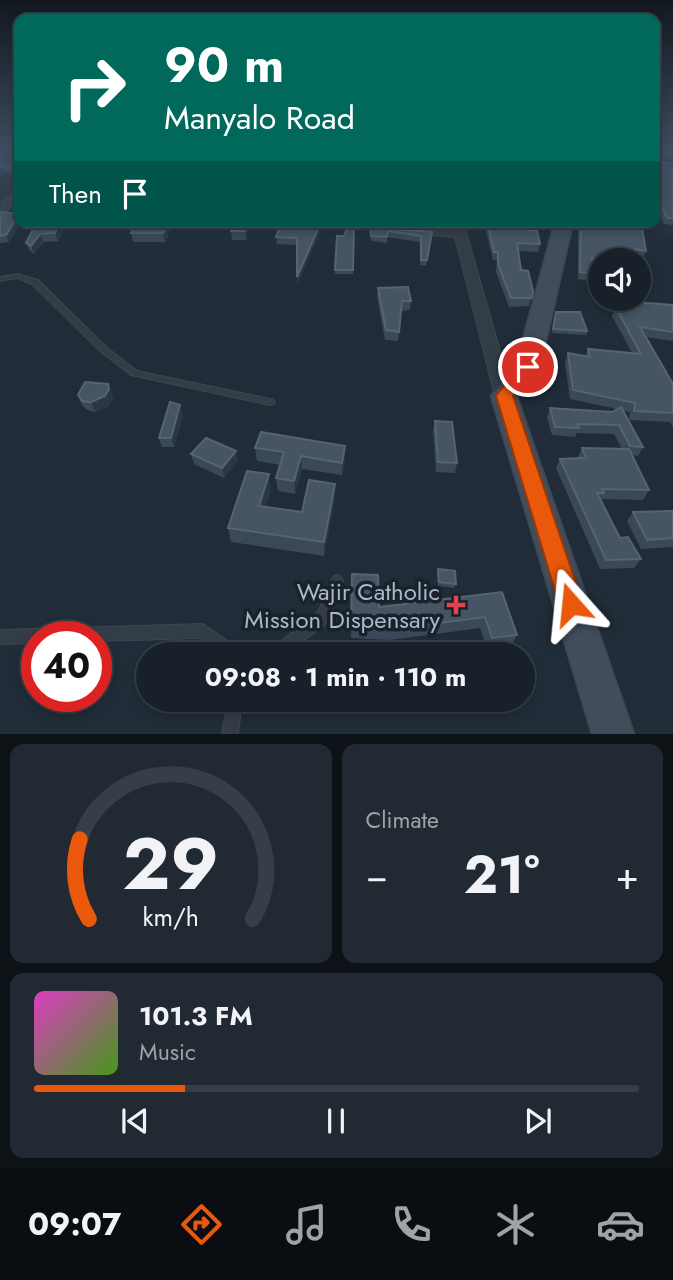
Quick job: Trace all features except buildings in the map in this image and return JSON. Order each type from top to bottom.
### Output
[{"type":"street","points":[[1,209],[14,196]]},
{"type":"street","points":[[458,228],[504,396],[612,734]]},
{"type":"street","points":[[504,396],[528,367],[563,228]]},
{"type":"lane","points":[[0,279],[18,276],[35,282],[103,349],[134,373],[270,402]]},
{"type":"lane","points":[[291,642],[323,617],[337,581]]},
{"type":"lane","points":[[0,637],[203,631],[218,642]]},
{"type":"lane","points":[[230,734],[233,712]]},
{"type":"place","name":"Wajir Catholic Mission Dispensary","points":[[456,605]]},
{"type":"route","points":[[528,367],[504,396],[571,604]]}]
